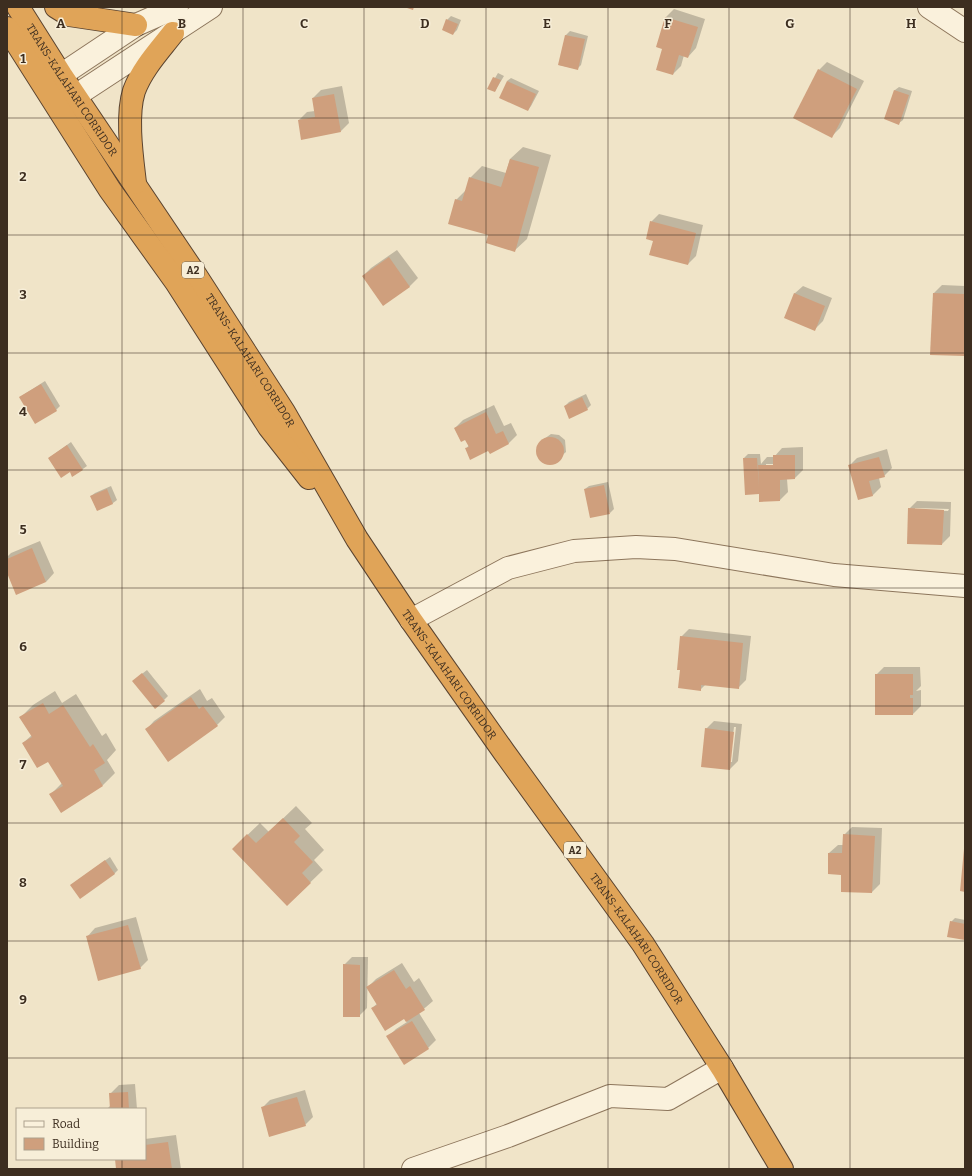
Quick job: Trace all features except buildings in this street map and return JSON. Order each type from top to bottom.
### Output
[{"type":"highway","name":"TRANS-KALAHARI CORRIDOR","points":[[18,7],[52,81],[57,108],[110,190],[176,282],[269,427],[357,539]]},
{"type":"highway","points":[[56,7],[69,15],[136,25]]},
{"type":"highway","name":"TRANS-KALAHARI CORRIDOR","points":[[7,28],[52,81],[75,96],[193,271],[284,412],[357,539],[411,620],[644,944],[722,1068],[782,1169]]},
{"type":"highway","points":[[135,185],[130,131],[134,92],[146,68],[173,33]]},
{"type":"street","points":[[52,81],[136,25],[177,7]]},
{"type":"street","points":[[57,108],[211,7]]},
{"type":"street","points":[[929,7],[965,31]]},
{"type":"street","points":[[411,620],[508,568],[574,551],[636,547],[675,549],[834,575],[965,586]]},
{"type":"street","points":[[413,1169],[508,1136],[610,1096],[668,1099],[722,1068]]}]
